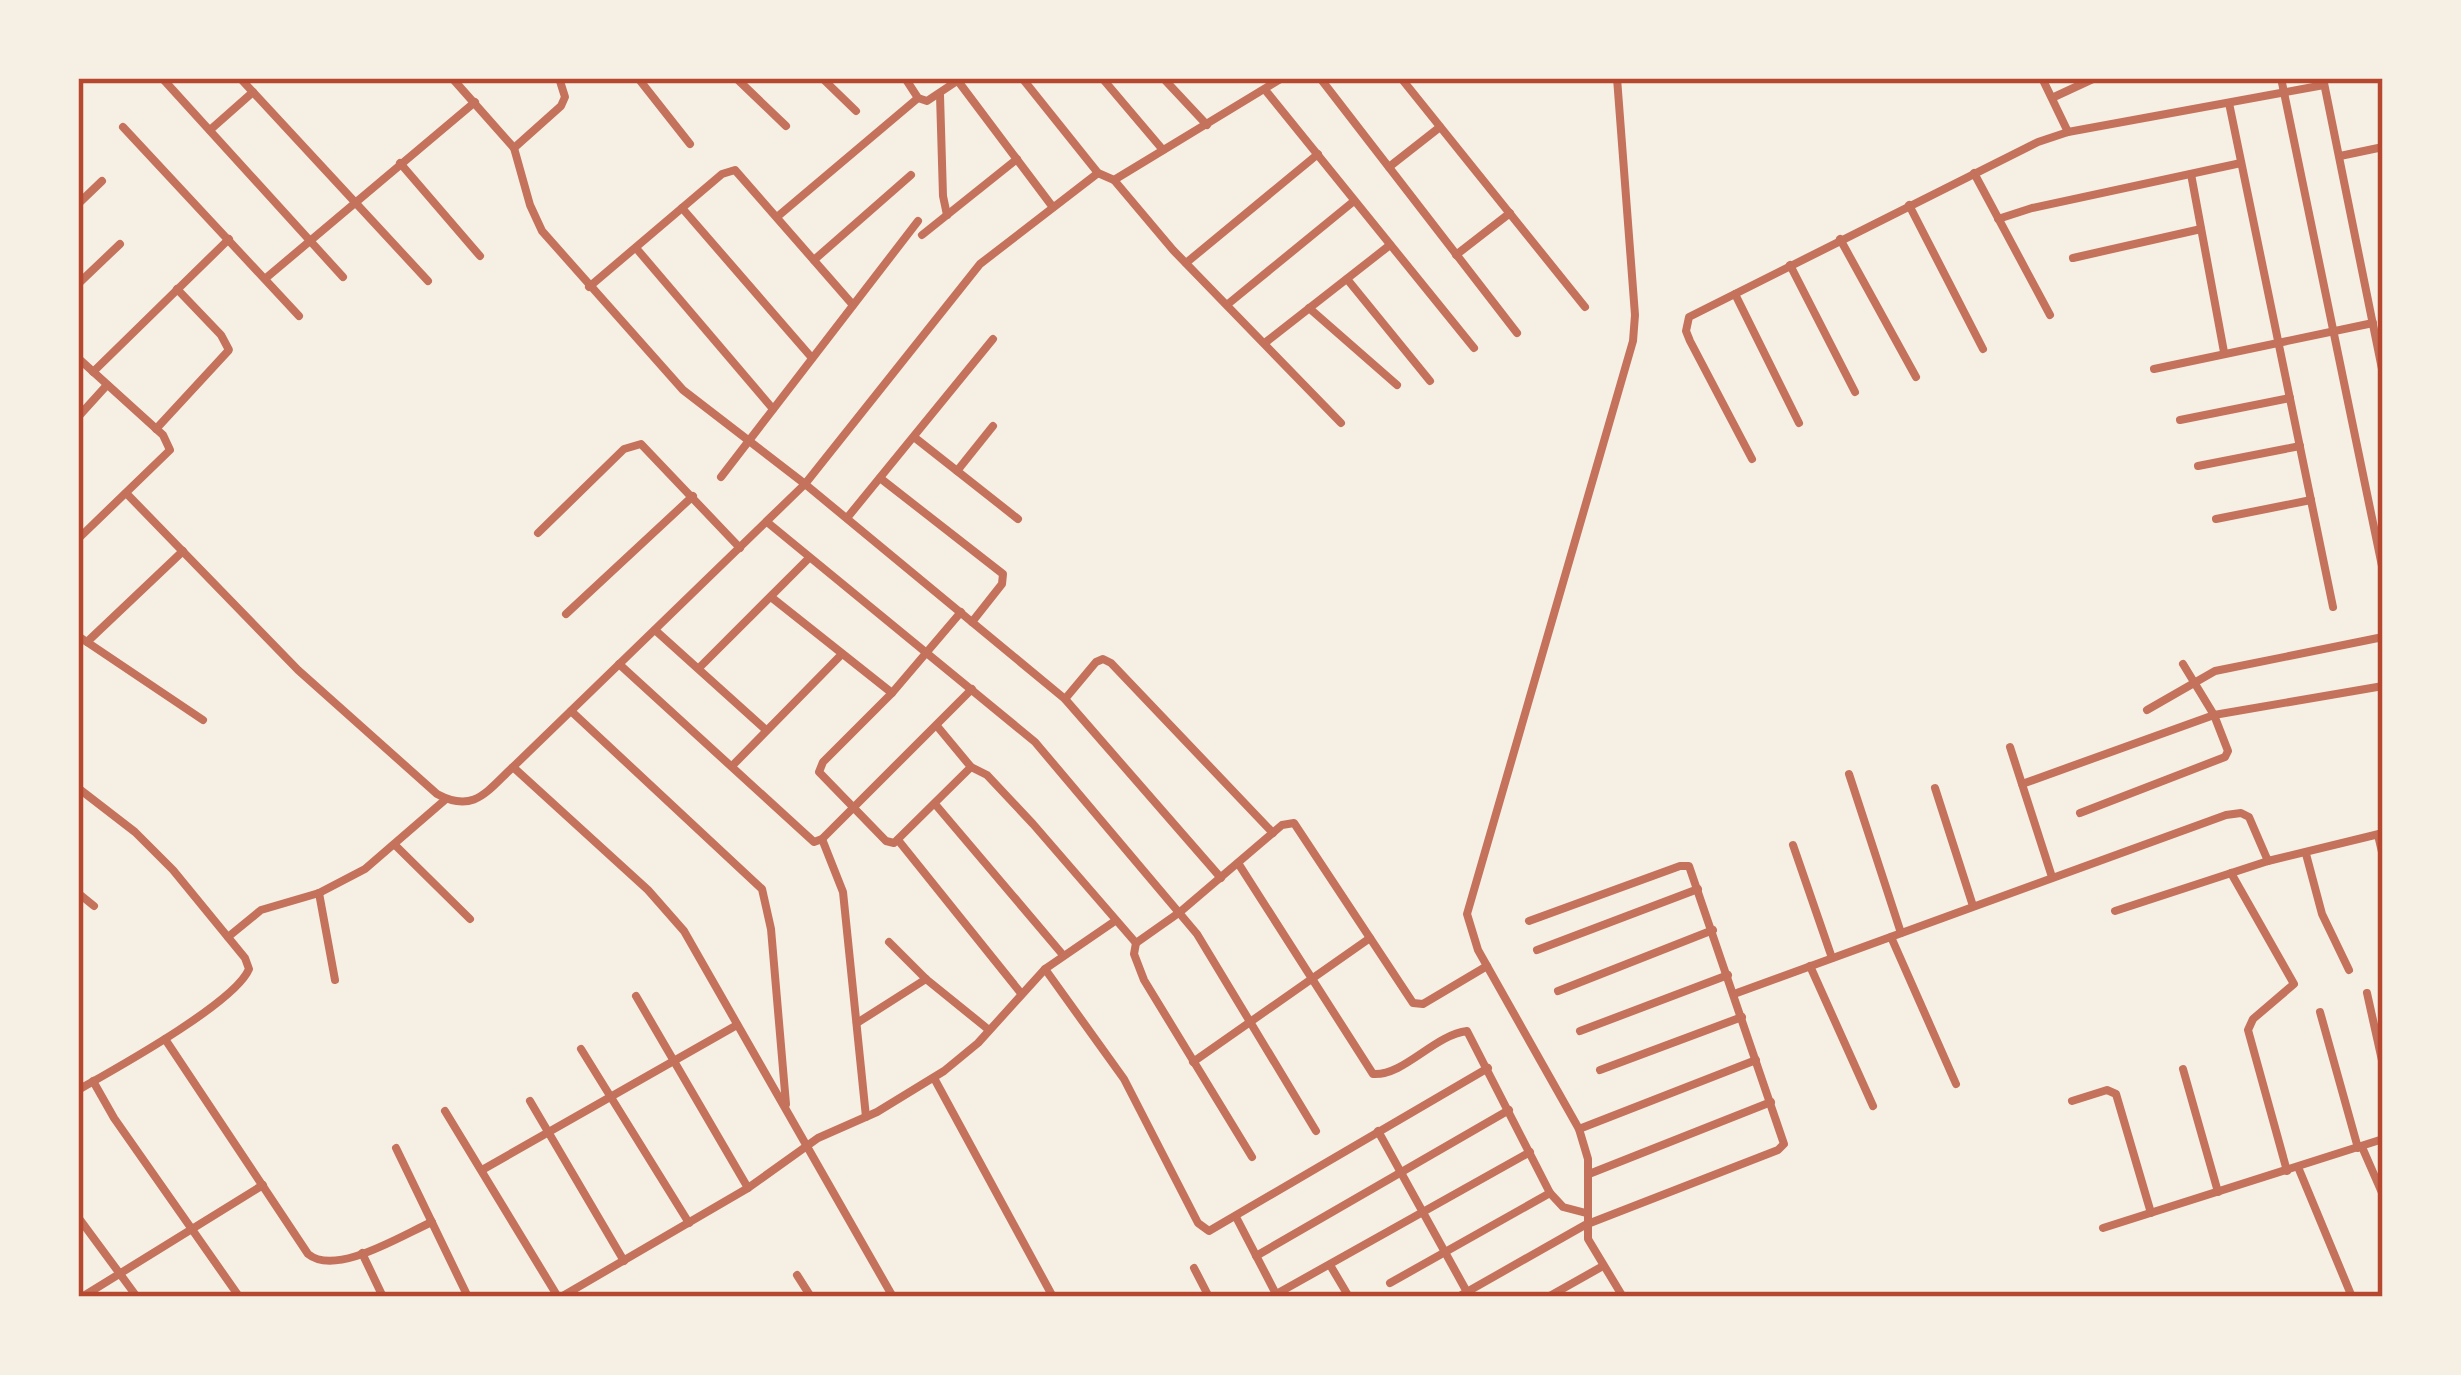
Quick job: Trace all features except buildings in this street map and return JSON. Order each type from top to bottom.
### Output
[{"type":"street","points":[[162,78],[344,278]]},
{"type":"street","points":[[240,78],[428,281]]},
{"type":"street","points":[[452,78],[514,148],[535,220],[682,390],[805,484],[1065,699],[1221,878]]},
{"type":"street","points":[[514,148],[561,106],[565,97],[559,78]]},
{"type":"street","points":[[638,78],[691,144]]},
{"type":"street","points":[[736,78],[786,126]]},
{"type":"street","points":[[822,78],[856,112]]},
{"type":"street","points":[[905,78],[918,98],[927,101],[959,80],[1052,206]]},
{"type":"street","points":[[1022,78],[1098,173],[1114,180],[1136,211],[1341,422]]},
{"type":"street","points":[[1102,78],[1163,150]]},
{"type":"street","points":[[1163,78],[1207,125]]},
{"type":"street","points":[[1114,180],[1282,78]]},
{"type":"street","points":[[1320,78],[1517,332]]},
{"type":"street","points":[[1401,78],[1585,307]]},
{"type":"street","points":[[1617,78],[1633,341],[1469,901],[1470,931],[1579,1130],[1589,1174],[1588,1239],[1623,1297]]},
{"type":"street","points":[[2042,78],[2068,133]]},
{"type":"street","points":[[2281,78],[2383,571]]},
{"type":"street","points":[[2054,97],[2089,79]]},
{"type":"street","points":[[1752,459],[1686,331],[1689,317],[2038,142],[2324,81],[2383,374]]},
{"type":"street","points":[[1267,91],[1474,348]]},
{"type":"street","points":[[210,130],[253,92]]},
{"type":"street","points":[[940,95],[947,215]]},
{"type":"street","points":[[777,218],[918,98]]},
{"type":"street","points":[[266,278],[475,102]]},
{"type":"street","points":[[2229,103],[2332,607]]},
{"type":"street","points":[[1389,167],[1440,127]]},
{"type":"street","points":[[123,128],[298,316]]},
{"type":"street","points":[[2340,156],[2383,147]]},
{"type":"street","points":[[1186,262],[1318,154]]},
{"type":"street","points":[[922,236],[1017,160]]},
{"type":"street","points":[[400,163],[480,256]]},
{"type":"street","points":[[1998,219],[2241,163]]},
{"type":"street","points":[[590,286],[722,174],[735,170],[853,305]]},
{"type":"street","points":[[128,495],[298,670],[446,799],[465,803],[481,797],[513,767],[805,484],[980,265],[1098,173]]},
{"type":"street","points":[[1973,173],[2050,315]]},
{"type":"street","points":[[2192,173],[2224,352]]},
{"type":"street","points":[[814,260],[911,175]]},
{"type":"street","points":[[78,204],[102,182]]},
{"type":"street","points":[[1228,304],[1354,200]]},
{"type":"street","points":[[1909,205],[1982,349]]},
{"type":"street","points":[[682,208],[812,358]]},
{"type":"street","points":[[1456,255],[1510,213]]},
{"type":"street","points":[[721,476],[918,221]]},
{"type":"street","points":[[2073,258],[2201,229]]},
{"type":"street","points":[[92,372],[229,238]]},
{"type":"street","points":[[1840,239],[1916,377]]},
{"type":"street","points":[[78,284],[120,244]]},
{"type":"street","points":[[1265,342],[1390,245]]},
{"type":"street","points":[[636,248],[773,409]]},
{"type":"street","points":[[1790,265],[1855,392]]},
{"type":"street","points":[[1347,279],[1430,382]]},
{"type":"street","points":[[157,429],[229,350],[177,289]]},
{"type":"street","points":[[1735,293],[1799,423]]},
{"type":"street","points":[[1309,308],[1397,386]]},
{"type":"street","points":[[2154,369],[2373,323]]},
{"type":"street","points":[[847,518],[993,339]]},
{"type":"street","points":[[78,358],[157,429],[170,450],[78,539]]},
{"type":"street","points":[[78,417],[107,385]]},
{"type":"street","points":[[2180,420],[2290,398]]},
{"type":"street","points":[[957,471],[993,427]]},
{"type":"street","points":[[914,437],[1018,519]]},
{"type":"street","points":[[538,533],[632,444],[651,451],[740,548]]},
{"type":"street","points":[[2198,466],[2300,446]]},
{"type":"street","points":[[880,478],[1003,574],[1002,584],[972,622]]},
{"type":"street","points":[[566,614],[693,496]]},
{"type":"street","points":[[2216,519],[2312,500]]},
{"type":"street","points":[[767,522],[1035,742],[1180,912],[1316,1131]]},
{"type":"street","points":[[183,551],[82,639],[203,720]]},
{"type":"street","points":[[699,668],[809,558]]},
{"type":"street","points":[[770,597],[892,693]]},
{"type":"street","points":[[961,612],[892,693],[819,767],[823,777],[886,841],[898,840],[971,766]]},
{"type":"street","points":[[655,630],[766,730]]},
{"type":"street","points":[[2147,710],[2215,671],[2383,637]]},
{"type":"street","points":[[733,765],[842,654]]},
{"type":"street","points":[[1065,699],[1096,662],[1112,663],[1273,833]]},
{"type":"street","points":[[619,664],[814,842],[972,689]]},
{"type":"street","points":[[2080,813],[2228,752],[2214,716],[2183,664]]},
{"type":"street","points":[[2022,784],[2214,716],[2383,686]]},
{"type":"street","points":[[571,711],[762,889],[787,1110]]},
{"type":"street","points":[[937,726],[971,766],[987,775],[1033,824],[1136,943]]},
{"type":"street","points":[[2010,747],[2051,877]]},
{"type":"street","points":[[513,767],[668,910],[684,931],[892,1297]]},
{"type":"street","points":[[1849,774],[1896,935],[1956,1084]]},
{"type":"street","points":[[78,788],[135,832],[173,870],[245,958],[247,975],[165,1040],[78,1090]]},
{"type":"street","points":[[1935,788],[1973,906]]},
{"type":"street","points":[[228,937],[275,903],[319,893],[365,868],[446,799]]},
{"type":"street","points":[[934,804],[1063,955]]},
{"type":"street","points":[[1734,994],[2226,814],[2241,813],[2254,825],[2268,861]]},
{"type":"street","points":[[1252,1157],[1144,980],[1134,954],[1136,943],[1288,823],[1300,828],[1407,998],[1418,1006],[1487,966]]},
{"type":"street","points":[[2116,910],[2268,861],[2380,834],[2383,856]]},
{"type":"street","points":[[822,839],[843,892],[866,1118]]},
{"type":"street","points":[[898,840],[1020,992]]},
{"type":"street","points":[[395,845],[470,919]]},
{"type":"street","points":[[1793,845],[1832,958]]},
{"type":"street","points":[[2306,854],[2322,914],[2349,970]]},
{"type":"street","points":[[1238,863],[1368,1067],[1378,1077],[1467,1031],[1550,1193],[1563,1207],[1586,1213]]},
{"type":"street","points":[[1378,1130],[1445,1251],[1463,1294],[1586,1225],[1782,1148],[1784,1139],[1692,869],[1685,864],[1529,921]]},
{"type":"street","points":[[2231,873],[2294,984],[2253,1019],[2248,1030],[2287,1171]]},
{"type":"street","points":[[1537,950],[1699,889]]},
{"type":"street","points":[[78,893],[94,906]]},
{"type":"street","points":[[319,893],[335,980]]},
{"type":"street","points":[[445,1111],[560,1297],[748,1189],[831,1131],[866,1118],[934,1078],[964,1056],[1045,969],[1115,920]]},
{"type":"street","points":[[1558,991],[1713,930]]},
{"type":"street","points":[[1193,1062],[1370,938]]},
{"type":"street","points":[[889,942],[926,980],[989,1030]]},
{"type":"street","points":[[1810,966],[1873,1106]]},
{"type":"street","points":[[1045,969],[1124,1078],[1198,1222],[1209,1231],[1488,1069]]},
{"type":"street","points":[[1580,1031],[1728,975]]},
{"type":"street","points":[[857,1023],[926,980]]},
{"type":"street","points":[[2367,994],[2383,1065]]},
{"type":"street","points":[[636,996],[748,1189]]},
{"type":"street","points":[[2320,1012],[2359,1147],[2383,1195]]},
{"type":"street","points":[[1600,1070],[1742,1017]]},
{"type":"street","points":[[482,1170],[737,1025]]},
{"type":"street","points":[[165,1040],[317,1262],[358,1255],[432,1222]]},
{"type":"street","points":[[581,1049],[688,1223]]},
{"type":"street","points":[[1579,1130],[1756,1060]]},
{"type":"street","points":[[2183,1069],[2218,1192]]},
{"type":"street","points":[[934,1078],[1053,1297]]},
{"type":"street","points":[[93,1081],[238,1294]]},
{"type":"street","points":[[2072,1102],[2107,1090],[2116,1094],[2151,1213]]},
{"type":"street","points":[[530,1101],[624,1261]]},
{"type":"street","points":[[1589,1174],[1771,1102]]},
{"type":"street","points":[[1256,1256],[1509,1110]]},
{"type":"street","points":[[2103,1228],[2383,1139]]},
{"type":"street","points":[[396,1148],[468,1297]]},
{"type":"street","points":[[1236,1217],[1273,1295],[1530,1152]]},
{"type":"street","points":[[2298,1167],[2352,1297]]},
{"type":"street","points":[[82,1297],[263,1185]]},
{"type":"street","points":[[1390,1283],[1550,1193]]},
{"type":"street","points":[[78,1217],[137,1297]]},
{"type":"street","points":[[358,1255],[383,1297]]},
{"type":"street","points":[[1330,1265],[1349,1297]]},
{"type":"street","points":[[1548,1297],[1603,1266]]},
{"type":"street","points":[[1195,1268],[1210,1297]]},
{"type":"street","points":[[797,1275],[811,1297]]}]
